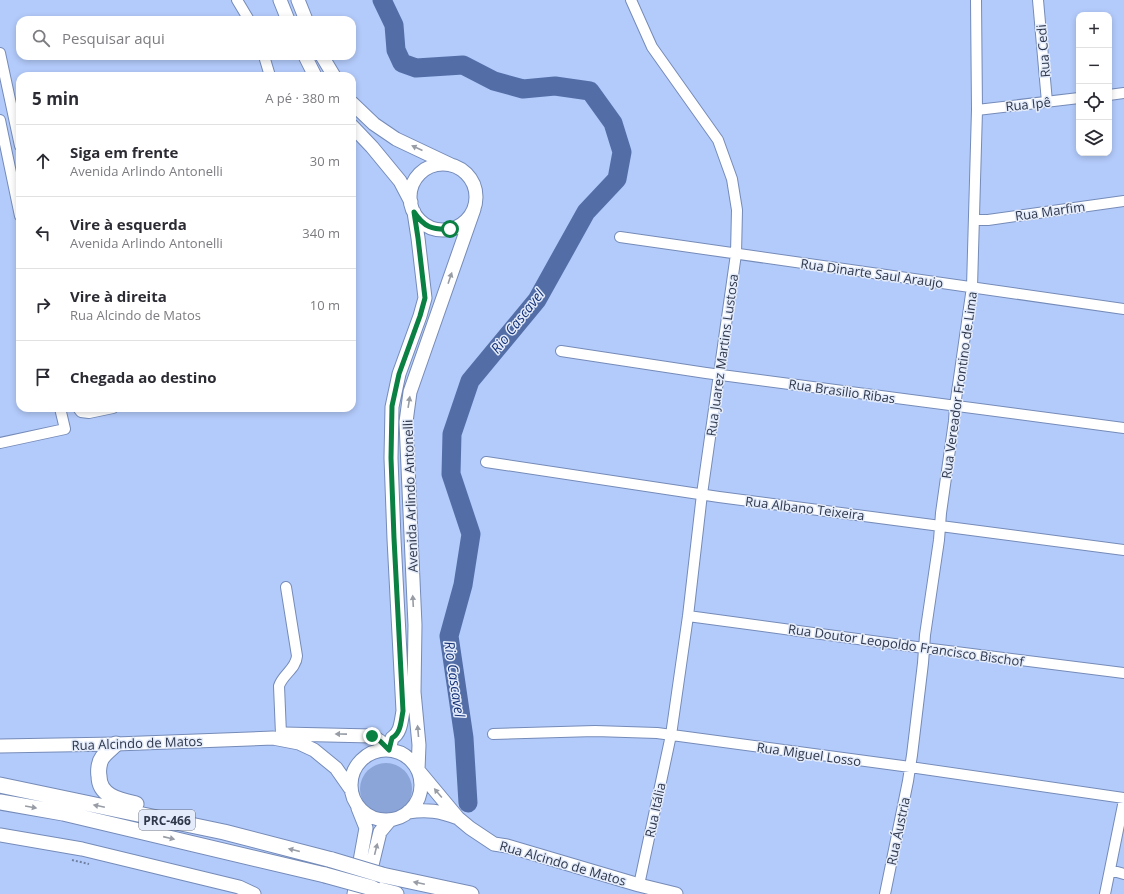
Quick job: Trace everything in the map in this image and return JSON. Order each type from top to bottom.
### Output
[{"type":"highway","points":[[116,744],[102,758],[98,771],[99,782],[104,792],[118,800],[191,816],[224,832]]},
{"type":"highway","name":"PRC-466","points":[[0,785],[224,832],[332,860],[382,875],[471,894]]},
{"type":"highway","name":"PRC-466","points":[[0,802],[63,813],[325,875],[368,891],[396,894]]},
{"type":"main road","points":[[280,0],[286,16]]},
{"type":"main road","points":[[298,0],[304,16]]},
{"type":"main road","points":[[307,60],[313,72]]},
{"type":"main road","points":[[324,60],[332,72]]},
{"type":"main road","name":"Avenida Arlindo Antonelli","points":[[356,107],[374,124],[396,138],[462,170],[470,178],[476,198],[474,209],[410,392],[406,422],[415,625],[414,692],[419,745],[418,770]]},
{"type":"main road","name":"Avenida Arlindo Antonelli","points":[[356,130],[400,181],[420,221],[429,227],[439,230],[450,229],[460,225],[469,218],[474,209]]},
{"type":"main road","name":"Avenida Arlindo Antonelli","points":[[389,750],[392,738],[397,736],[403,711],[391,458],[392,406],[399,374],[425,298],[411,191],[415,181],[422,173],[431,167],[442,165],[452,166]]},
{"type":"main road","name":"Rua Alcindo de Matos","points":[[0,746],[116,744],[352,734],[372,736],[380,741],[389,750]]},
{"type":"main road","name":"Rua Alcindo de Matos","points":[[277,736],[299,743],[314,750],[336,768],[350,788]]},
{"type":"main road","points":[[354,894],[366,828],[352,797],[350,788],[354,770],[366,756],[377,751],[389,750],[401,753],[411,760],[418,770],[421,781],[420,793],[416,804],[408,812],[390,820],[380,820],[363,812],[356,805]]},
{"type":"main road","name":"Rua Alcindo de Matos","points":[[418,770],[458,818],[494,844],[507,846],[639,885],[676,894]]},
{"type":"main road","name":"Rua Alcindo de Matos","points":[[408,812],[423,810],[433,811],[458,818]]},
{"type":"main road","points":[[368,891],[380,832],[390,820]]},
{"type":"main road","points":[[0,835],[82,849],[239,887],[254,894]]},
{"type":"street","points":[[237,0],[247,16]]},
{"type":"street","name":"Rua Juarez Martins Lustosa","points":[[631,0],[652,47],[718,140],[732,179],[737,210],[736,254],[702,494],[688,616],[671,735]]},
{"type":"street","name":"Rua Vereador Frontino de Lima","points":[[910,767],[924,648],[924,635],[972,288],[978,110],[976,0]]},
{"type":"street","name":"Rua Cedi","points":[[1038,0],[1047,102]]},
{"type":"street","points":[[0,53],[16,127]]},
{"type":"street","points":[[265,60],[269,72]]},
{"type":"street","points":[[1112,95],[1124,93]]},
{"type":"street","name":"Rua Ipê","points":[[978,110],[1076,98]]},
{"type":"street","points":[[0,120],[4,154],[16,200]]},
{"type":"street","name":"Rua Marfim","points":[[975,220],[988,220],[1124,200]]},
{"type":"street","name":"Rua Dinarte Saul Araujo","points":[[620,237],[1124,309]]},
{"type":"street","name":"Rua Brasilio Ribas","points":[[561,351],[719,374],[1124,428]]},
{"type":"street","points":[[0,443],[65,429],[61,412]]},
{"type":"street","points":[[81,412],[95,412]]},
{"type":"street","name":"Rua Albano Teixeira","points":[[486,462],[702,494],[1124,550]]},
{"type":"street","points":[[277,736],[279,686],[281,680],[297,662],[286,587]]},
{"type":"street","name":"Rua Doutor Leopoldo Francisco Bischof","points":[[688,616],[1124,673]]},
{"type":"street","name":"Rua Miguel Losso","points":[[492,734],[595,731],[671,735],[910,767],[1124,799]]},
{"type":"street","name":"Rua Itália","points":[[639,885],[671,735]]},
{"type":"street","name":"Rua Áustria","points":[[885,894],[910,767]]},
{"type":"street","points":[[1105,894],[1124,799]]},
{"type":"street","points":[[1110,870],[1124,874]]},
{"type":"path","points":[[69,860],[91,864]]},
{"type":"shaded area","points":[[381,763],[391,763],[405,770],[412,784],[412,794],[405,808],[391,815],[381,815],[371,811],[364,804],[360,794],[360,784],[364,774],[371,767]]},
{"type":"waterway","name":"Rio Cascavel","points":[[382,0],[394,25],[396,50],[402,63],[416,68],[463,65],[494,81],[523,89],[555,86],[590,91],[613,123],[622,152],[617,179],[586,212],[537,300],[470,381],[452,434],[451,474],[471,534],[463,585],[449,636],[464,738],[468,803]]},
{"type":"route","points":[[372,736],[380,741],[389,750],[392,738],[397,736],[403,711],[391,458],[392,406],[399,374],[425,298],[414,212],[420,221],[429,227],[439,230],[450,229]]}]
